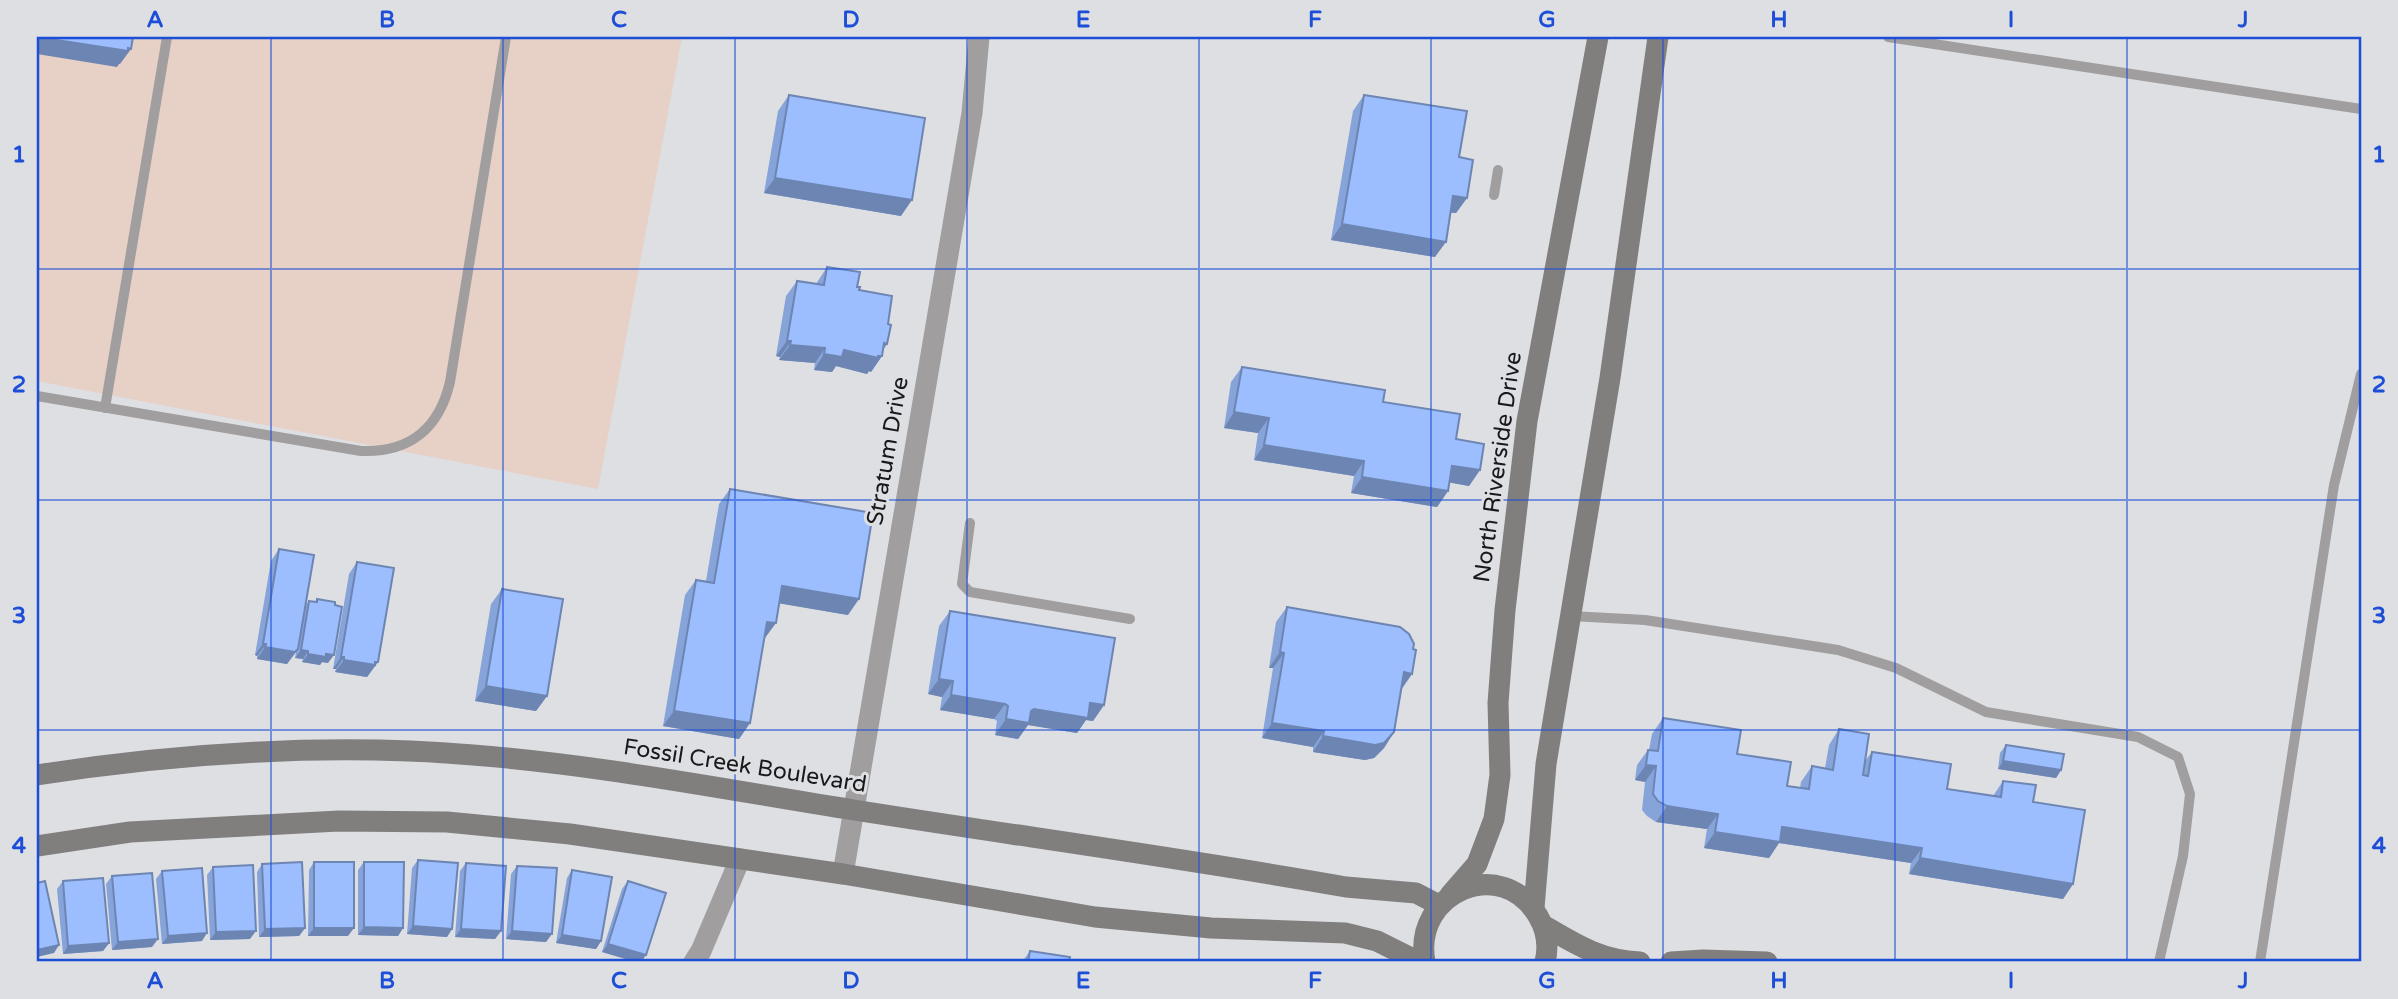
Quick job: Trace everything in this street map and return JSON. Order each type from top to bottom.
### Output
[{"type":"main road","name":"North Riverside Drive","points":[[1425,962],[1424,933],[1430,918],[1477,864],[1494,819],[1500,775],[1498,703],[1505,610],[1527,421],[1598,37]]},
{"type":"main road","points":[[1545,962],[1547,940],[1539,916],[1546,764],[1610,378],[1658,37]]},
{"type":"main road","name":"Fossil Creek Boulevard","points":[[37,775],[112,763],[213,755],[359,750],[473,755],[652,778],[1444,900]]},
{"type":"main road","points":[[37,846],[130,832],[339,821],[447,822],[570,834],[843,874],[1095,918],[1211,928],[1345,933],[1377,941],[1419,962]]},
{"type":"main road","points":[[1444,900],[1466,887],[1485,884],[1503,887],[1520,895],[1539,916],[1588,952],[1619,961],[1640,962]]},
{"type":"main road","points":[[1671,962],[1767,962]]},
{"type":"street","name":"Stratum Drive","points":[[843,874],[970,126],[979,37]]},
{"type":"street","points":[[694,962],[740,859]]},
{"type":"lane","points":[[105,408],[167,37]]},
{"type":"lane","points":[[37,396],[361,451],[388,450],[425,431],[442,409],[450,382],[506,37]]},
{"type":"lane","points":[[1888,37],[2361,109]]},
{"type":"lane","points":[[1494,195],[1499,170]]},
{"type":"lane","points":[[2260,962],[2334,485],[2361,374]]},
{"type":"lane","points":[[970,523],[962,584],[970,592],[1130,619]]},
{"type":"lane","points":[[1571,616],[1644,621],[1838,650],[1896,668],[1986,712],[2138,737],[2178,757],[2190,794],[2183,856],[2160,962]]},
{"type":"shaded area","points":[[37,37],[682,37],[598,489],[37,381]]},
{"type":"building","points":[[37,37],[133,37],[131,49],[128,48],[128,51]]},
{"type":"building","points":[[789,95],[925,118],[912,200],[775,178]]},
{"type":"building","points":[[1364,95],[1467,111],[1459,157],[1473,160],[1467,198],[1453,196],[1446,242],[1342,224]]},
{"type":"building","points":[[827,267],[860,272],[857,287],[860,287],[859,290],[892,296],[888,324],[891,325],[882,356],[878,358],[844,350],[842,357],[824,354],[825,348],[790,345],[791,341],[787,341],[797,281],[824,285]]},
{"type":"building","points":[[1242,367],[1385,390],[1383,402],[1460,414],[1456,439],[1484,444],[1480,470],[1452,466],[1448,491],[1362,477],[1364,461],[1264,445],[1269,418],[1234,412]]},
{"type":"building","points":[[730,489],[873,513],[859,599],[782,586],[776,623],[767,622],[750,723],[674,711],[696,580],[714,583]]},
{"type":"building","points":[[279,549],[314,555],[298,649],[295,652],[265,647],[266,644],[263,644]]},
{"type":"building","points":[[357,562],[394,568],[378,662],[375,662],[375,665],[344,660],[344,657],[341,657]]},
{"type":"building","points":[[502,589],[563,599],[547,696],[486,686]]},
{"type":"building","points":[[317,599],[335,602],[335,605],[342,607],[334,655],[326,654],[326,657],[301,650],[309,601],[317,602]]},
{"type":"building","points":[[1287,607],[1400,627],[1409,634],[1414,644],[1413,649],[1416,650],[1412,674],[1404,672],[1394,732],[1384,743],[1375,745],[1323,736],[1324,731],[1272,723],[1284,653],[1280,652]]},
{"type":"building","points":[[950,611],[1115,638],[1104,705],[1090,703],[1088,718],[1034,709],[1031,711],[1029,723],[1006,719],[1008,706],[1005,704],[951,695],[953,681],[939,679]]},
{"type":"building","points":[[1663,718],[1741,730],[1737,754],[1791,762],[1787,786],[1809,789],[1812,766],[1833,770],[1839,729],[1869,734],[1863,775],[1868,776],[1872,752],[1951,764],[1947,789],[2001,797],[2003,781],[2036,785],[2033,802],[2085,810],[2073,884],[1920,858],[1922,848],[1782,827],[1780,842],[1715,832],[1718,814],[1667,806],[1653,794],[1656,766],[1646,765],[1648,750],[1658,751]]},
{"type":"building","points":[[2006,745],[2064,754],[2061,770],[2003,761]]},
{"type":"building","points":[[418,860],[458,863],[452,929],[413,926]]},
{"type":"building","points":[[302,862],[305,928],[265,929],[262,864]]},
{"type":"building","points":[[314,862],[354,862],[354,928],[314,928]]},
{"type":"building","points":[[364,862],[404,862],[403,928],[364,927]]},
{"type":"building","points":[[466,863],[506,866],[501,931],[461,929]]},
{"type":"building","points":[[253,865],[256,931],[216,932],[213,867]]},
{"type":"building","points":[[517,866],[557,868],[552,934],[512,931]]},
{"type":"building","points":[[202,868],[207,933],[168,936],[162,871]]},
{"type":"building","points":[[572,870],[612,877],[601,941],[562,935]]},
{"type":"building","points":[[152,873],[158,939],[118,942],[112,876]]},
{"type":"building","points":[[103,878],[109,943],[68,946],[63,881]]},
{"type":"building","points":[[45,881],[59,945],[37,950],[37,883]]},
{"type":"building","points":[[628,881],[666,893],[646,955],[608,944]]},
{"type":"building","points":[[1030,951],[1070,957],[1069,962],[1028,962]]}]
